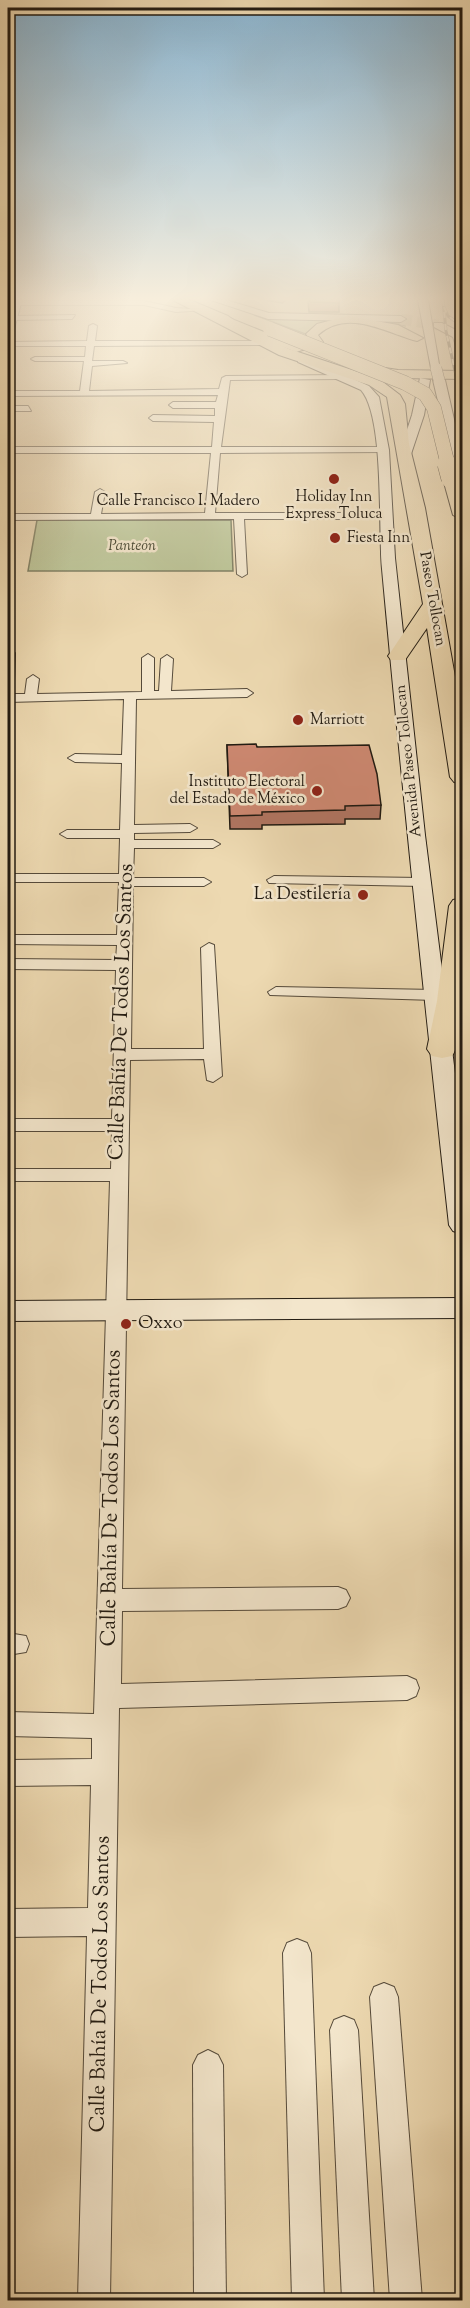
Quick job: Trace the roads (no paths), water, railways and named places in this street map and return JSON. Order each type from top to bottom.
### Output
[{"type":"highway","name":"Avenida Paseo Tollocan","points":[[397,408],[404,458]]},
{"type":"highway","name":"Avenida Paseo Tollocan","points":[[434,408],[457,478],[462,514]]},
{"type":"highway","name":"Paseo Tollocan","points":[[404,458],[416,508],[462,777]]},
{"type":"highway","points":[[383,468],[416,508]]},
{"type":"highway","points":[[398,656],[432,606]]},
{"type":"highway","points":[[442,1049],[451,1001],[462,906]]},
{"type":"main road","name":"Avenida Paseo Tollocan","points":[[375,408],[382,450],[385,516],[422,882],[462,1225]]},
{"type":"main road","points":[[404,458],[418,408]]},
{"type":"main road","name":"Avenida Paseo Tollocan","points":[[444,408],[457,478]]},
{"type":"main road","points":[[8,1311],[462,1308]]},
{"type":"street","points":[[210,516],[220,408]]},
{"type":"street","points":[[153,418],[219,419]]},
{"type":"street","points":[[202,429],[218,429]]},
{"type":"street","points":[[8,450],[382,450]]},
{"type":"street","points":[[96,516],[100,492]]},
{"type":"street","points":[[239,516],[242,574]]},
{"type":"street","name":"Calle Francisco I. Madero","points":[[8,517],[385,516]]},
{"type":"street","points":[[8,681],[9,653]]},
{"type":"street","name":"Calle Bahía De Todos Los Santos","points":[[94,2301],[128,759],[148,658]]},
{"type":"street","points":[[165,695],[167,659]]},
{"type":"street","points":[[31,697],[33,679]]},
{"type":"street","points":[[8,698],[248,693]]},
{"type":"street","points":[[75,758],[128,759]]},
{"type":"street","points":[[126,836],[190,828]]},
{"type":"street","points":[[67,834],[126,836],[213,844]]},
{"type":"street","points":[[8,878],[204,882]]},
{"type":"street","points":[[274,880],[422,882]]},
{"type":"street","points":[[8,939],[125,940]]},
{"type":"street","points":[[209,948],[213,1076]]},
{"type":"street","points":[[8,964],[124,965]]},
{"type":"street","points":[[276,992],[435,995]]},
{"type":"street","points":[[121,1055],[211,1054]]},
{"type":"street","points":[[8,1125],[120,1125]]},
{"type":"street","points":[[8,1175],[118,1175]]},
{"type":"street","points":[[110,1600],[338,1598]]},
{"type":"street","points":[[108,1696],[407,1688]]},
{"type":"street","points":[[8,1724],[105,1726]]},
{"type":"street","points":[[8,1773],[104,1772]]},
{"type":"street","points":[[8,1923],[103,1922]]},
{"type":"street","points":[[297,1953],[308,2301]]},
{"type":"street","points":[[384,1997],[406,2301]]},
{"type":"street","points":[[344,2030],[358,2301]]},
{"type":"street","points":[[208,2065],[210,2301]]},
{"type":"place","name":"Holiday Inn Express Toluca","points":[[334,479]]},
{"type":"place","name":"Fiesta Inn","points":[[335,538]]},
{"type":"place","name":"Marriott","points":[[298,720]]},
{"type":"place","name":"Instituto Electoral del Estado de México","points":[[317,791]]},
{"type":"place","name":"La Destilería","points":[[363,895]]},
{"type":"place","name":"Oxxo","points":[[126,1324]]},
{"type":"park label","name":"Panteón","points":[[132,546]]}]
